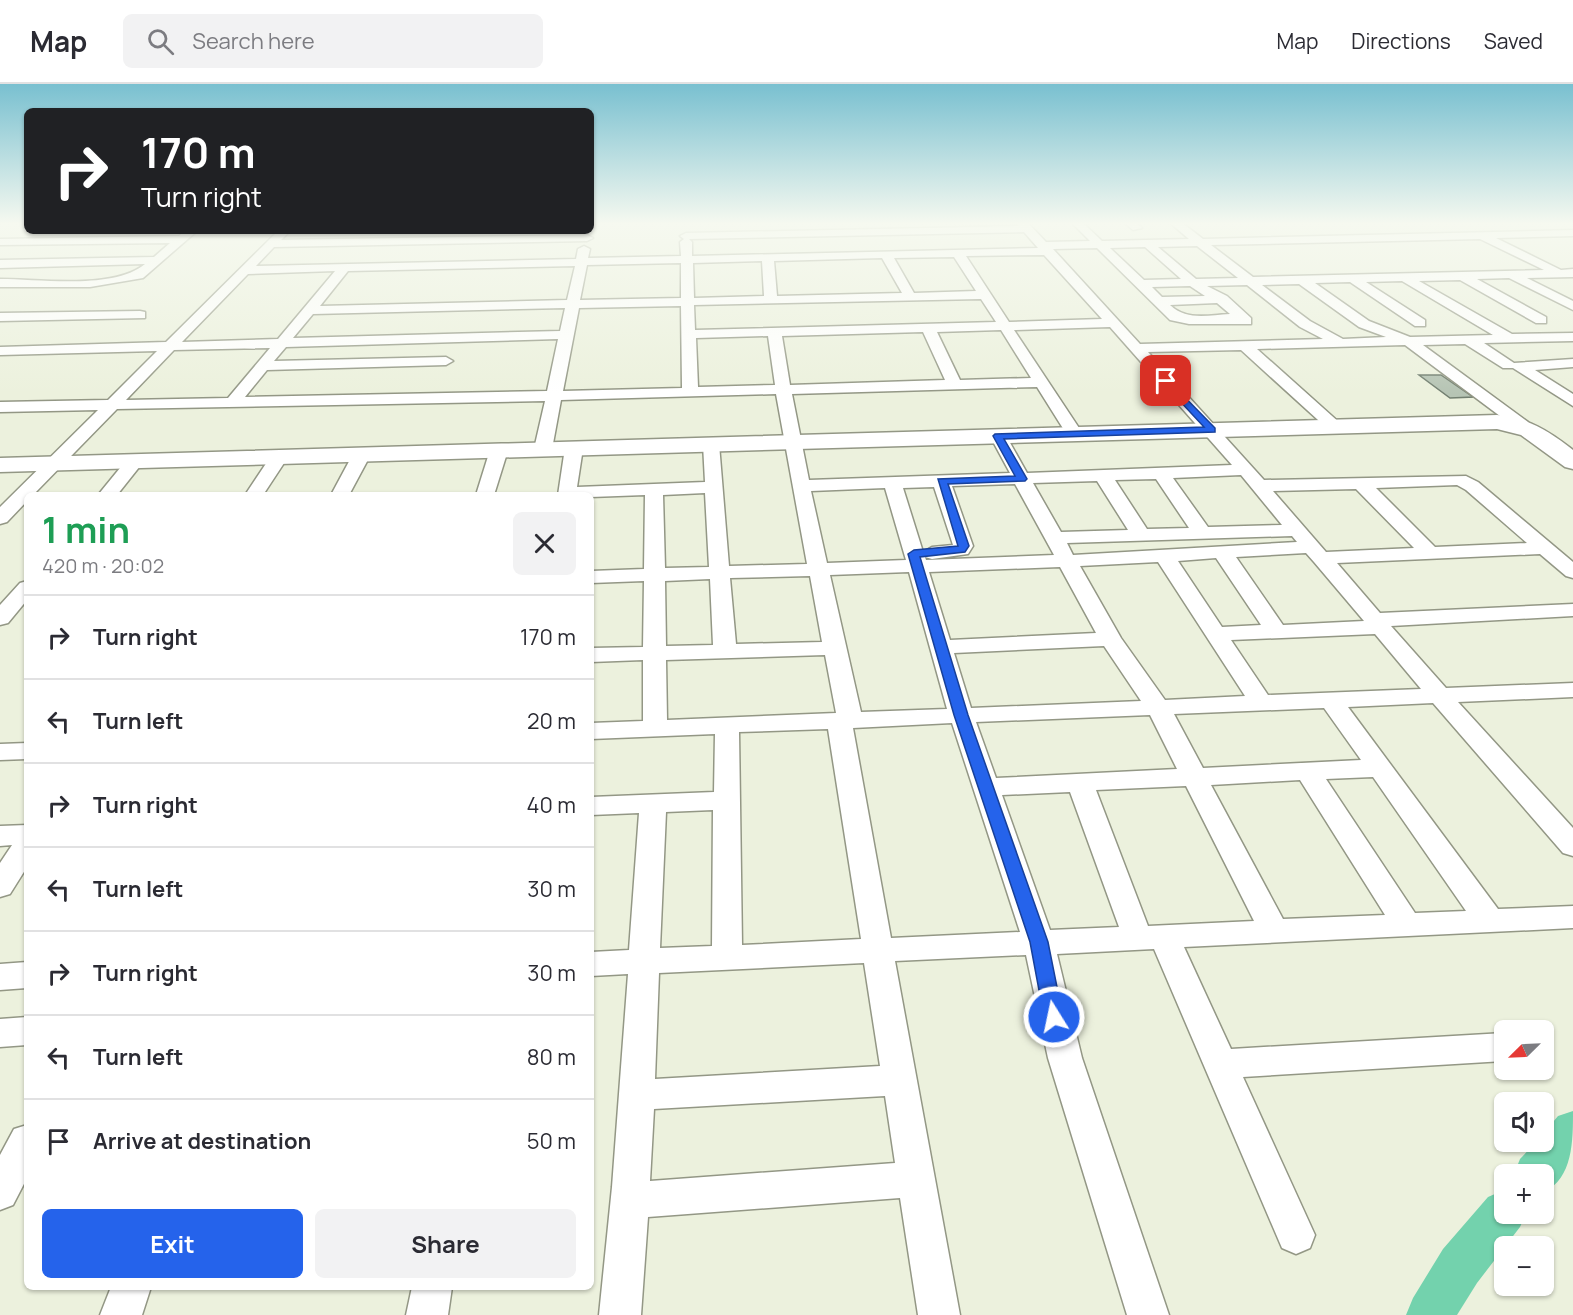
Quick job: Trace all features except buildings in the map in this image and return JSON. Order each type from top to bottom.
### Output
[{"type":"street","points":[[0,283],[121,279]]},
{"type":"street","points":[[26,492],[115,405],[167,347],[235,279]]},
{"type":"street","points":[[232,403],[332,281],[376,279]]},
{"type":"street","points":[[543,449],[578,279]]},
{"type":"street","points":[[686,279],[690,392]]},
{"type":"street","points":[[771,298],[772,279]]},
{"type":"street","points":[[900,279],[910,296]]},
{"type":"street","points":[[975,279],[1075,434]]},
{"type":"street","points":[[1074,279],[1211,430],[1438,695],[1573,846]]},
{"type":"street","points":[[1135,279],[1175,317],[1183,320],[1242,318]]},
{"type":"street","points":[[1189,279],[1220,299],[1275,345]]},
{"type":"street","points":[[1250,279],[1305,324],[1341,343]]},
{"type":"street","points":[[1140,284],[1330,279]]},
{"type":"street","points":[[1354,279],[1420,323]]},
{"type":"street","points":[[1407,279],[1510,339]]},
{"type":"street","points":[[1468,279],[1541,320]]},
{"type":"street","points":[[1521,279],[1573,306]]},
{"type":"street","points":[[1302,280],[1364,324],[1408,341],[1573,462]]},
{"type":"street","points":[[0,296],[20,282]]},
{"type":"street","points":[[307,310],[466,301],[573,303],[985,295]]},
{"type":"street","points":[[1158,301],[1273,298]]},
{"type":"street","points":[[0,317],[140,315]]},
{"type":"street","points":[[688,334],[1113,323]]},
{"type":"street","points":[[928,328],[955,385]]},
{"type":"street","points":[[774,332],[792,442],[835,648],[879,950],[939,1315]]},
{"type":"street","points":[[3,353],[566,335]]},
{"type":"street","points":[[1136,348],[1573,337]]},
{"type":"street","points":[[430,399],[453,339]]},
{"type":"street","points":[[1468,340],[1508,365]]},
{"type":"street","points":[[1244,345],[1335,427]]},
{"type":"street","points":[[1571,358],[1519,365],[1573,401]]},
{"type":"street","points":[[263,366],[446,361]]},
{"type":"street","points":[[0,407],[430,399],[1041,382]]},
{"type":"street","points":[[1553,388],[1573,388]]},
{"type":"street","points":[[0,465],[1497,422],[1522,425]]},
{"type":"street","points":[[998,436],[1110,639],[1158,707],[1274,931]]},
{"type":"street","points":[[711,444],[725,651]]},
{"type":"street","points":[[567,492],[574,448]]},
{"type":"street","points":[[487,492],[500,450]]},
{"type":"street","points":[[342,492],[362,454]]},
{"type":"street","points":[[256,492],[279,457]]},
{"type":"street","points":[[109,492],[135,461]]},
{"type":"street","points":[[802,486],[1245,470]]},
{"type":"street","points":[[1161,473],[1202,533]]},
{"type":"street","points":[[1103,476],[1141,535]]},
{"type":"street","points":[[1259,486],[1451,480],[1467,483],[1573,572]]},
{"type":"street","points":[[916,560],[962,550],[963,546],[941,481]]},
{"type":"street","points":[[893,483],[961,715],[1039,942],[1065,1058],[1148,1315]]},
{"type":"street","points":[[1361,483],[1430,553]]},
{"type":"street","points":[[594,493],[714,488]]},
{"type":"street","points":[[654,490],[654,728]]},
{"type":"street","points":[[2,515],[24,494]]},
{"type":"street","points":[[1055,538],[1297,530]]},
{"type":"street","points":[[594,577],[819,570],[916,560],[1068,561],[1222,552],[1430,553],[1544,548]]},
{"type":"street","points":[[1222,552],[1277,632]]},
{"type":"street","points":[[1164,555],[1261,703]]},
{"type":"street","points":[[0,618],[18,595]]},
{"type":"street","points":[[1216,634],[1277,632],[1573,610]]},
{"type":"street","points":[[941,647],[1110,639]]},
{"type":"street","points":[[594,655],[835,648]]},
{"type":"street","points":[[594,730],[1438,695],[1568,695]]},
{"type":"street","points":[[1331,700],[1490,921]]},
{"type":"street","points":[[727,725],[727,957]]},
{"type":"street","points":[[986,787],[1380,768]]},
{"type":"street","points":[[1308,772],[1407,925]]},
{"type":"street","points":[[1080,783],[1151,937],[1220,1064],[1296,1235]]},
{"type":"street","points":[[594,806],[727,800]]},
{"type":"street","points":[[620,1315],[632,1200],[642,961],[653,803]]},
{"type":"street","points":[[0,836],[24,835]]},
{"type":"street","points":[[0,886],[24,850]]},
{"type":"street","points":[[594,964],[1573,917]]},
{"type":"street","points":[[0,977],[24,975]]},
{"type":"street","points":[[0,1033],[24,1031]]},
{"type":"street","points":[[1220,1064],[1494,1048]]},
{"type":"street","points":[[635,1095],[900,1080]]},
{"type":"street","points":[[0,1192],[24,1147]]},
{"type":"street","points":[[632,1200],[917,1179]]},
{"type":"street","points":[[121,1315],[130,1290]]},
{"type":"street","points":[[427,1315],[431,1290]]},
{"type":"waterway","points":[[1544,1164],[1573,1130]]},
{"type":"waterway","points":[[1430,1315],[1460,1266],[1494,1224]]},
{"type":"route","points":[[1054,1017],[1039,942],[961,715],[914,554],[962,550],[963,546],[941,481],[1022,479],[998,436],[1211,430],[1166,381]]}]
